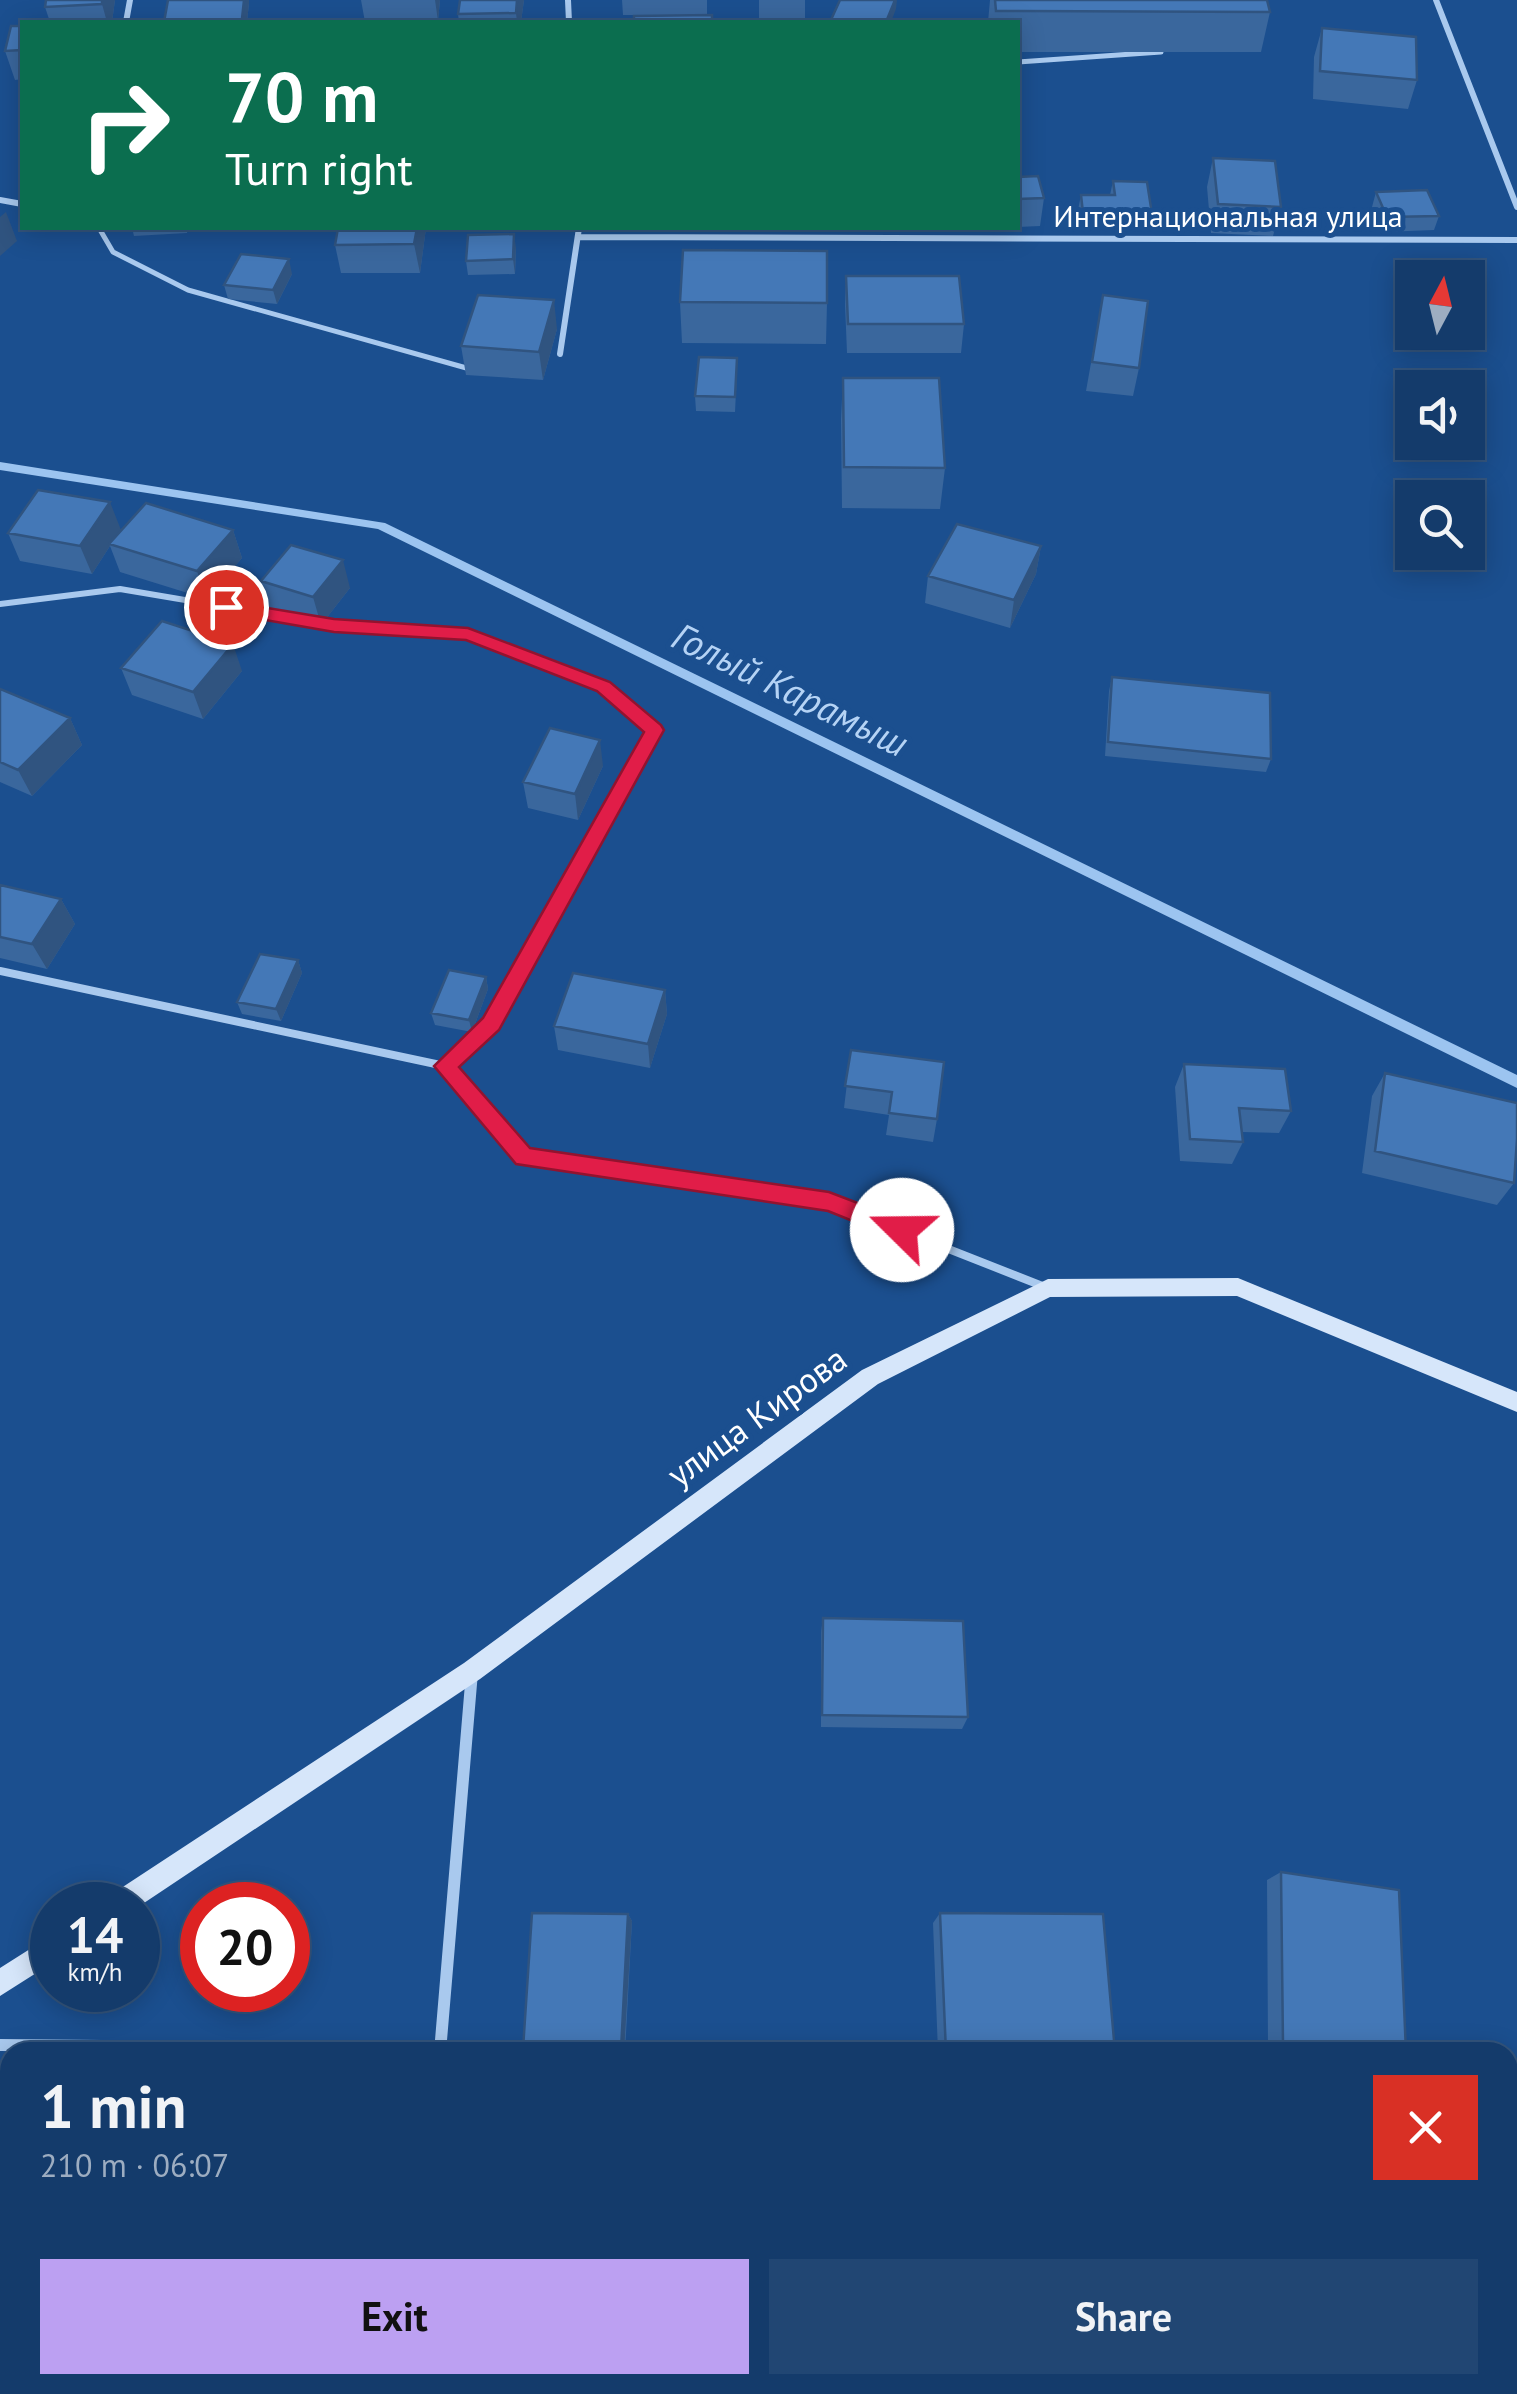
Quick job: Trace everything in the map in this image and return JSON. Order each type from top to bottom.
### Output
[{"type":"street","points":[[1436,0],[1517,207]]},
{"type":"street","points":[[560,354],[580,232]]},
{"type":"street","name":"Интернациональная улица","points":[[580,232],[1517,240]]},
{"type":"street","name":"улица Кирова","points":[[153,1882],[472,1671],[870,1376],[1048,1288],[1238,1287],[1517,1402]]},
{"type":"street","points":[[441,2042],[472,1671]]},
{"type":"street","points":[[0,1983],[30,1963]]},
{"type":"lane","points":[[1020,62],[1171,51]]},
{"type":"lane","points":[[100,230],[113,252],[188,290],[486,374]]},
{"type":"lane","points":[[0,604],[120,589],[334,626],[468,634],[604,686],[654,730],[491,1024],[445,1066]]},
{"type":"lane","points":[[0,972],[445,1066],[524,1157],[829,1202],[1048,1288]]},
{"type":"building","points":[[46,0],[102,0],[102,4],[45,7]]},
{"type":"building","points":[[168,0],[244,0],[242,19],[164,20]]},
{"type":"building","points":[[460,0],[517,0],[516,13],[458,14]]},
{"type":"building","points":[[840,0],[895,0],[887,20],[831,20]]},
{"type":"building","points":[[995,0],[1267,0],[1270,12],[996,11]]},
{"type":"building","points":[[712,15],[712,20],[634,20],[634,16]]},
{"type":"building","points":[[11,26],[20,26],[20,50],[5,51]]},
{"type":"building","points":[[1322,28],[1416,37],[1417,80],[1320,71]]},
{"type":"building","points":[[1213,158],[1275,161],[1281,207],[1218,204]]},
{"type":"building","points":[[1038,176],[1044,198],[1020,199],[1020,177]]},
{"type":"building","points":[[1113,181],[1147,182],[1152,214],[1083,213],[1081,195],[1115,195]]},
{"type":"building","points":[[1427,190],[1439,216],[1387,217],[1376,192]]},
{"type":"building","points":[[338,230],[417,230],[414,244],[335,245]]},
{"type":"building","points":[[514,234],[513,259],[466,261],[468,235]]},
{"type":"building","points":[[683,250],[827,251],[827,303],[680,302]]},
{"type":"building","points":[[241,254],[289,259],[273,290],[224,285]]},
{"type":"building","points":[[846,276],[959,276],[964,324],[848,324]]},
{"type":"building","points":[[478,295],[554,300],[539,352],[461,346]]},
{"type":"building","points":[[1103,295],[1148,301],[1139,368],[1092,362]]},
{"type":"building","points":[[699,357],[737,358],[735,397],[695,396]]},
{"type":"building","points":[[843,378],[939,378],[945,468],[844,467]]},
{"type":"building","points":[[38,490],[110,502],[80,546],[8,533]]},
{"type":"building","points":[[146,503],[233,530],[197,571],[109,544]]},
{"type":"building","points":[[957,524],[1041,546],[1014,600],[928,576]]},
{"type":"building","points":[[291,545],[343,560],[313,597],[261,581]]},
{"type":"building","points":[[162,621],[233,644],[193,692],[121,668]]},
{"type":"building","points":[[1112,677],[1270,693],[1271,759],[1108,742]]},
{"type":"building","points":[[0,689],[70,718],[18,770],[0,762]]},
{"type":"building","points":[[550,728],[600,740],[575,794],[523,782]]},
{"type":"building","points":[[0,885],[61,899],[32,944],[0,937]]},
{"type":"building","points":[[260,954],[298,960],[276,1009],[237,1002]]},
{"type":"building","points":[[449,970],[486,977],[469,1020],[431,1013]]},
{"type":"building","points":[[573,973],[665,990],[648,1044],[554,1026]]},
{"type":"building","points":[[851,1050],[944,1062],[937,1119],[889,1113],[892,1092],[845,1086]]},
{"type":"building","points":[[1184,1064],[1285,1069],[1291,1111],[1239,1108],[1243,1142],[1190,1139]]},
{"type":"building","points":[[1385,1073],[1517,1103],[1514,1183],[1375,1151]]},
{"type":"building","points":[[823,1618],[963,1621],[968,1717],[822,1715]]},
{"type":"building","points":[[1281,1872],[1399,1890],[1406,2042],[1283,2042]]},
{"type":"building","points":[[532,1913],[628,1914],[621,2042],[523,2042]]},
{"type":"building","points":[[940,1913],[1103,1914],[1114,2042],[946,2042]]},
{"type":"waterway","name":"Голый Карамыш","points":[[0,466],[381,526],[1517,1082]]},
{"type":"route","points":[[226,607],[334,626],[468,634],[604,686],[654,730],[491,1024],[445,1066],[524,1157],[829,1202],[902,1230]]}]
